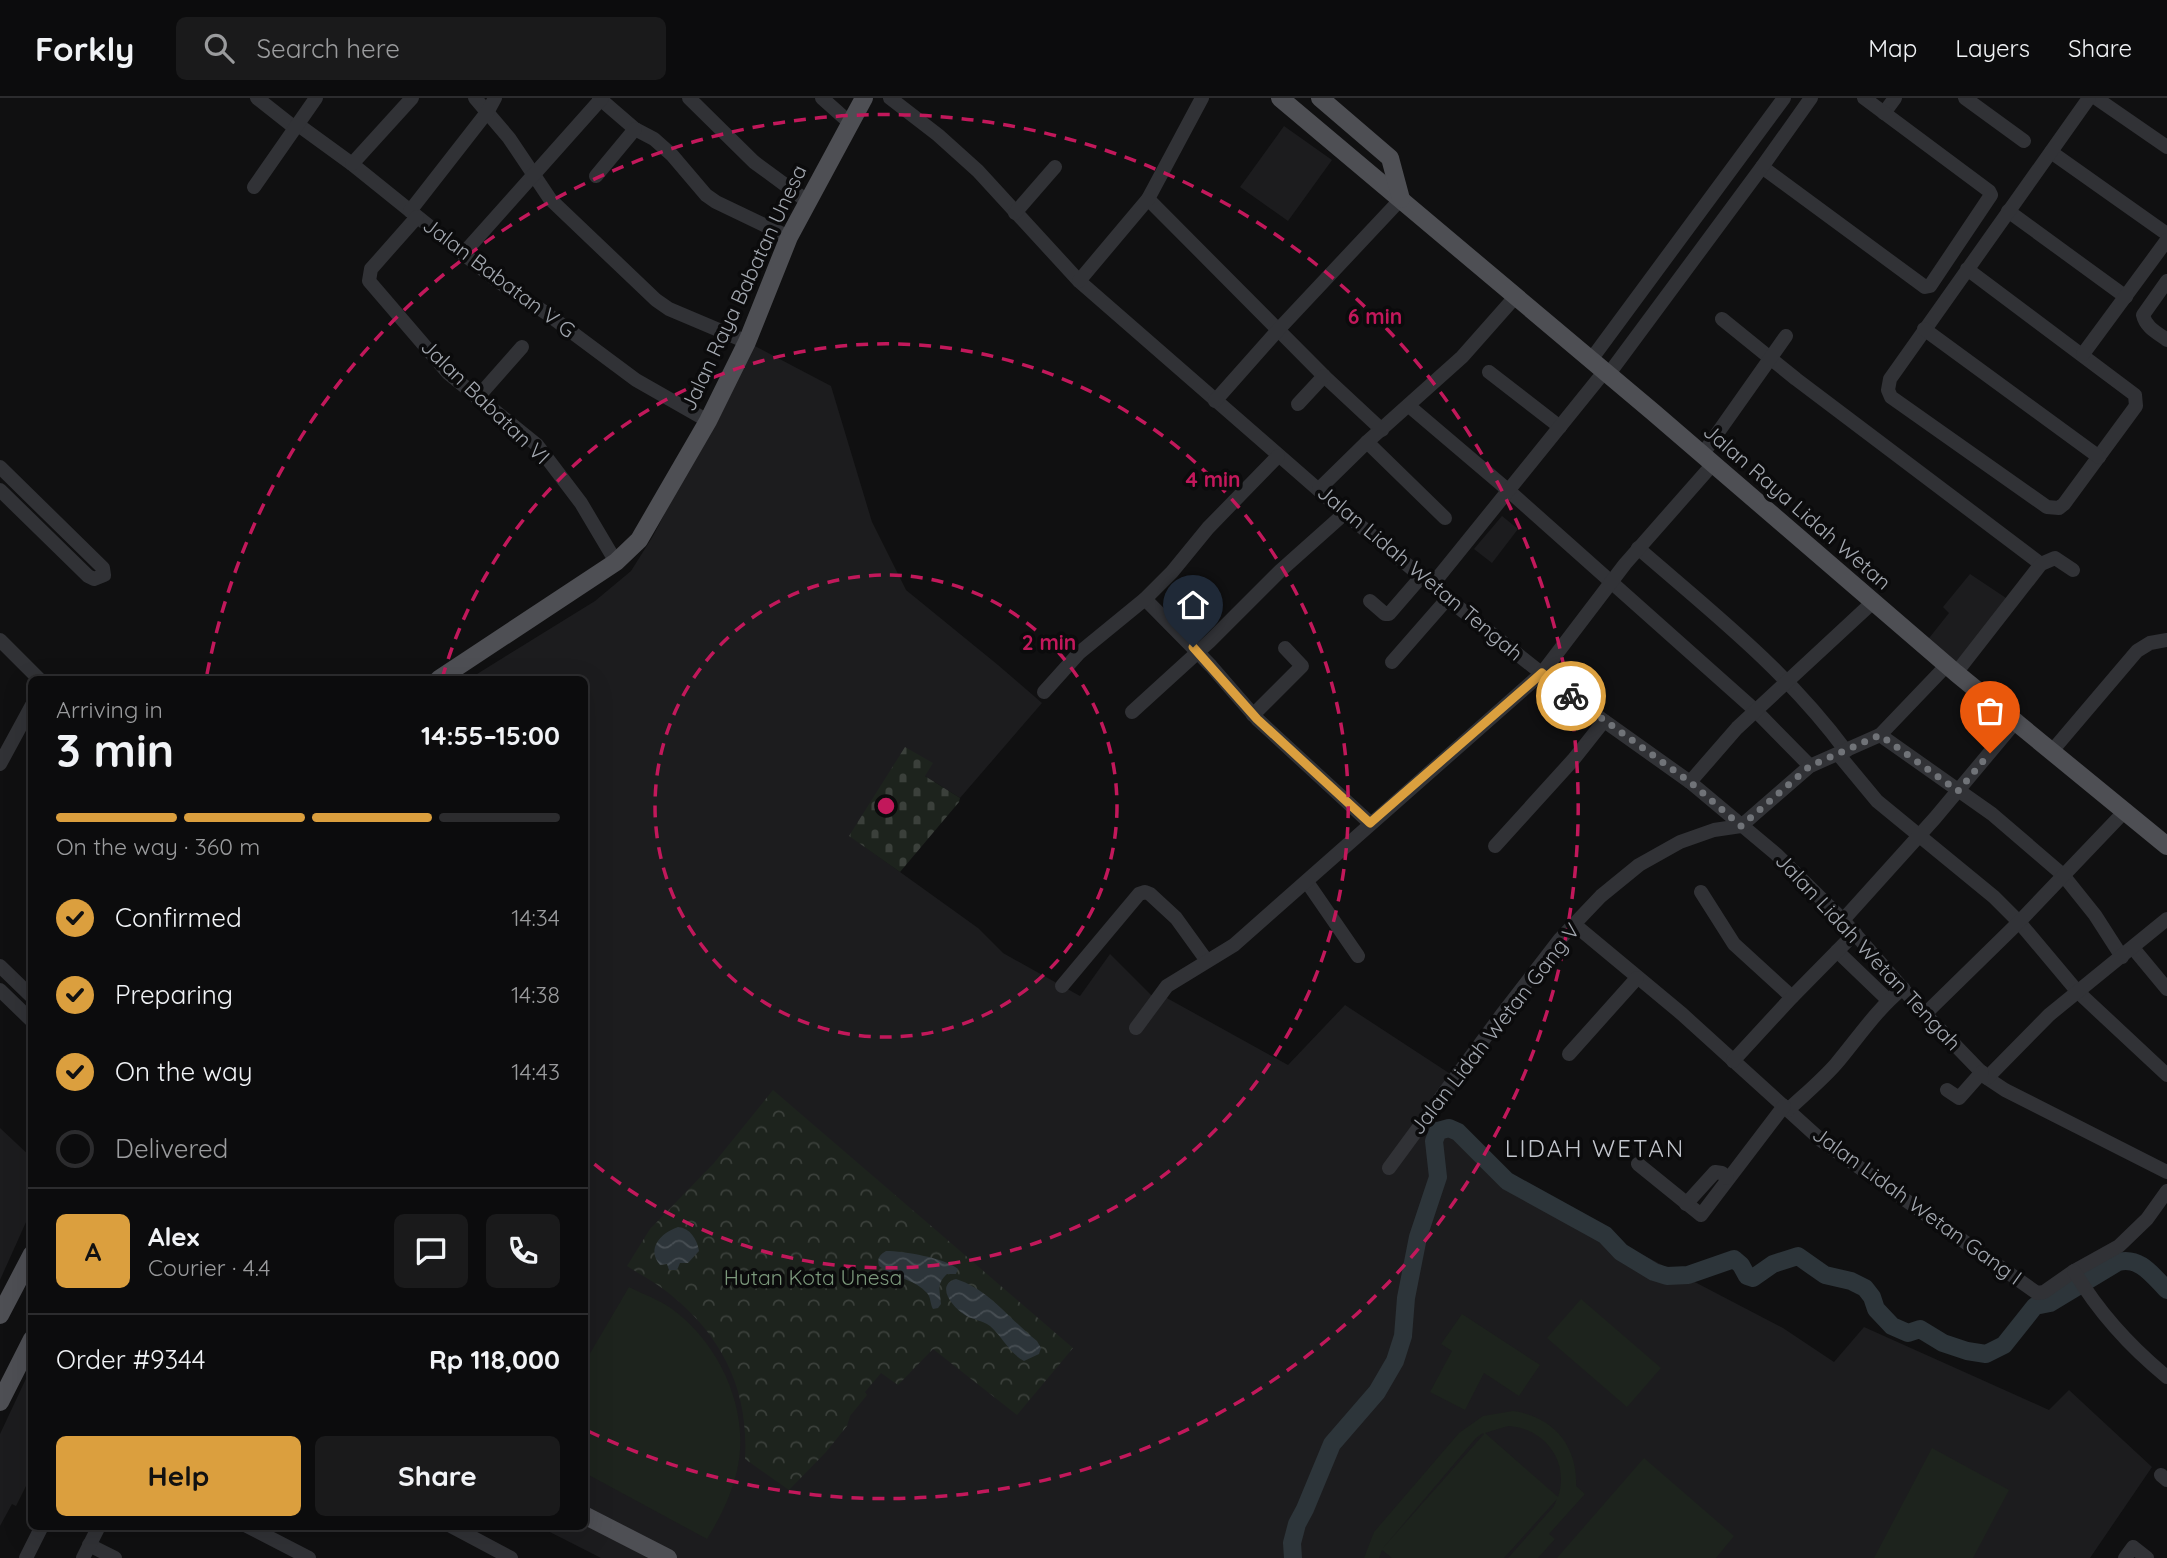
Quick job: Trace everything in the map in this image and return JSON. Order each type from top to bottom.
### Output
[{"type":"main road","name":"Jalan Raya Babatan Unesa","points":[[444,676],[616,562],[639,540],[708,421],[747,342],[789,237],[864,98]]},
{"type":"main road","points":[[1320,98],[1390,158],[1401,199]]},
{"type":"main road","name":"Jalan Raya Lidah Wetan","points":[[1286,100],[1952,669],[2167,845]]},
{"type":"main road","points":[[0,1315],[28,1262]]},
{"type":"main road","points":[[0,1402],[28,1347]]},
{"type":"main road","points":[[588,1517],[668,1558]]},
{"type":"street","name":"Jalan Babatan V G","points":[[257,98],[352,164],[463,254],[636,380],[708,421]]},
{"type":"street","points":[[254,187],[316,98]]},
{"type":"street","points":[[352,164],[412,98]]},
{"type":"street","points":[[475,98],[492,105],[532,174],[550,199],[656,300],[668,309],[747,342]]},
{"type":"street","points":[[463,254],[601,98],[635,129],[654,139],[672,155],[706,195],[789,237]]},
{"type":"street","points":[[690,98],[754,162],[807,201]]},
{"type":"street","points":[[822,98],[850,123]]},
{"type":"street","name":"Jalan Lidah Wetan Tengah","points":[[890,98],[938,135],[978,171],[1079,281],[1278,456],[1448,598],[1542,673],[1690,782],[1776,854],[1843,920],[1925,1014],[1984,1075],[2005,1090],[2167,1172]]},
{"type":"street","points":[[1079,281],[1148,199],[1202,98]]},
{"type":"street","points":[[1590,361],[1784,98]]},
{"type":"street","points":[[1370,601],[1385,614],[1389,614],[1427,581],[1509,491],[1628,349],[1811,98]]},
{"type":"street","points":[[1762,167],[1927,288],[1990,198],[1989,191],[1864,98]]},
{"type":"street","points":[[1884,113],[1895,98]]},
{"type":"street","points":[[1965,98],[2024,141]]},
{"type":"street","points":[[1966,269],[2136,395],[2136,406],[2099,457],[2064,504],[2053,509],[1891,397],[1888,390],[1890,379],[1923,329],[1966,269],[2008,211],[2089,98]]},
{"type":"street","points":[[2096,98],[2167,147]]},
{"type":"street","name":"Jalan Babatan VI","points":[[492,105],[371,269],[369,281],[448,373],[537,445],[581,503],[616,562]]},
{"type":"street","points":[[596,176],[635,129]]},
{"type":"street","points":[[2050,152],[2167,234]]},
{"type":"street","points":[[1015,213],[1055,167]]},
{"type":"street","points":[[1717,191],[1735,204]]},
{"type":"street","points":[[1148,199],[1324,376],[1382,430]]},
{"type":"street","points":[[1215,401],[1401,199]]},
{"type":"street","points":[[1705,205],[1724,218]]},
{"type":"street","points":[[2008,211],[2126,297]]},
{"type":"street","points":[[2083,354],[2167,240]]},
{"type":"street","points":[[2167,281],[2143,315],[2150,328],[2167,340]]},
{"type":"street","points":[[1319,489],[1462,357],[1516,296]]},
{"type":"street","points":[[1722,319],[1769,358],[2041,564]]},
{"type":"street","points":[[1923,329],[2099,457]]},
{"type":"street","points":[[1609,335],[1628,349]]},
{"type":"street","points":[[1136,1028],[1167,986],[1234,945],[1542,673],[1707,459],[1769,358],[1786,336]]},
{"type":"street","points":[[477,398],[522,347]]},
{"type":"street","points":[[1489,372],[1560,427]]},
{"type":"street","points":[[1298,404],[1324,376]]},
{"type":"street","points":[[1409,406],[1509,491],[1756,711],[1810,766]]},
{"type":"street","points":[[1367,442],[1445,518]]},
{"type":"street","points":[[1044,692],[1079,653],[1145,599],[1278,456]]},
{"type":"street","points":[[0,467],[103,568],[104,575],[94,579],[88,576],[0,490]]},
{"type":"street","points":[[1132,712],[1345,513]]},
{"type":"street","points":[[1638,548],[1750,643],[1789,682],[1877,801],[1994,897],[2019,922],[2077,991],[2167,1075]]},
{"type":"street","points":[[1741,826],[1810,766],[1880,735],[1952,669],[2041,564],[2055,558],[2073,570]]},
{"type":"street","points":[[1392,662],[1448,598]]},
{"type":"street","points":[[1145,599],[1198,652],[1253,715],[1370,823]]},
{"type":"street","points":[[1690,782],[1737,728],[1873,602]]},
{"type":"street","points":[[0,640],[36,676]]},
{"type":"street","points":[[2052,751],[2137,651],[2150,643],[2167,640]]},
{"type":"street","points":[[1253,715],[1302,666],[1286,648]]},
{"type":"street","points":[[0,764],[28,712]]},
{"type":"street","points":[[1495,846],[1573,760],[1604,720]]},
{"type":"street","points":[[1843,920],[1919,836],[2017,720]]},
{"type":"street","points":[[1880,735],[1992,814],[2063,876],[2128,952],[2167,989]]},
{"type":"street","points":[[1925,1014],[2019,922],[2126,810]]},
{"type":"street","name":"Jalan Lidah Wetan Gang V","points":[[1390,1168],[1560,939],[1601,896],[1639,865],[1681,842],[1714,830],[1741,826]]},
{"type":"street","points":[[1307,881],[1358,956]]},
{"type":"street","points":[[1062,986],[1139,894],[1145,892],[1176,918],[1207,961]]},
{"type":"street","points":[[1701,892],[1734,944],[1791,997]]},
{"type":"street","points":[[1947,1090],[1959,1098],[2077,991],[2167,919]]},
{"type":"street","name":"Jalan Lidah Wetan Gang I","points":[[1574,925],[1682,1014],[1841,1156],[2036,1293],[2079,1277],[2119,1246],[2132,1235],[2167,1191]]},
{"type":"street","points":[[1734,1061],[1791,997],[1854,933]]},
{"type":"street","points":[[1837,951],[1888,1000]]},
{"type":"street","points":[[0,967],[28,993]]},
{"type":"street","points":[[1569,1054],[1637,978]]},
{"type":"street","points":[[1638,1164],[1698,1214],[1702,1214],[1727,1178],[1786,1108],[1825,1076],[1888,1000],[1903,988]]},
{"type":"street","points":[[0,990],[28,1017]]},
{"type":"street","points":[[2079,1277],[2122,1337],[2167,1377]]},
{"type":"street","points":[[26,1558],[40,1530]]},
{"type":"street","points":[[97,1530],[86,1551],[116,1558]]},
{"type":"street","points":[[255,1530],[309,1558]]},
{"type":"street","points":[[458,1530],[511,1558]]},
{"type":"street","points":[[2125,1558],[2133,1547],[2147,1558]]},
{"type":"shaded area","points":[[1284,126],[1332,160],[1288,221],[1240,187]]},
{"type":"shaded area","points":[[753,345],[831,386],[872,522],[906,590],[1042,703],[960,798],[925,776],[850,836],[978,928],[1003,953],[1080,996],[1110,954],[1158,1002],[1165,997],[1288,1065],[1345,1005],[1452,1075],[1427,1113],[1505,1183],[1783,1328],[1834,1362],[1864,1327],[2049,1410],[2069,1390],[2152,1467],[2090,1558],[601,1558],[546,1530],[588,1530],[588,676],[474,676],[595,601],[631,571],[653,536]]},
{"type":"shaded area","points":[[1502,516],[1518,529],[1492,563],[1474,549]]},
{"type":"shaded area","points":[[1970,574],[2015,604],[1964,672],[1926,642],[1949,613],[1943,607]]},
{"type":"shaded area","points":[[0,1128],[28,1154],[28,1218],[0,1280]]},
{"type":"shaded area","points":[[28,1374],[28,1482],[16,1506],[12,1504],[0,1526],[0,1434]]},
{"type":"green space","points":[[905,747],[933,763],[925,776],[960,798],[900,872],[849,836]]},
{"type":"green space","name":"Hutan Kota Unesa","points":[[773,1090],[1073,1348],[1017,1415],[933,1349],[898,1385],[881,1373],[865,1392],[867,1395],[850,1416],[847,1426],[789,1490],[745,1459],[743,1411],[729,1368],[719,1348],[690,1312],[671,1295],[627,1266],[650,1229],[714,1163]]},
{"type":"green space","points":[[629,1287],[667,1306],[689,1324],[717,1360],[735,1403],[740,1425],[740,1448],[732,1489],[707,1539],[588,1475],[588,1357]]},
{"type":"green space","points":[[1581,1299],[1661,1368],[1627,1407],[1547,1338]]},
{"type":"green space","points":[[1462,1314],[1540,1365],[1519,1396],[1484,1373],[1465,1410],[1430,1392],[1452,1351],[1441,1344]]},
{"type":"green space","points":[[1513,1411],[1527,1414],[1551,1426],[1567,1446],[1575,1471],[1576,1486],[1585,1494],[1549,1534],[1555,1539],[1538,1558],[1508,1558],[1554,1506],[1557,1499],[1504,1558],[1392,1558],[1382,1550],[1379,1558],[1364,1558],[1374,1532],[1459,1433],[1483,1416]],"holes":[[[1508,1426],[1533,1433],[1551,1449],[1560,1471],[1558,1497],[1485,1433]],[[1484,1434],[1383,1548],[1476,1438]]]},
{"type":"green space","points":[[1932,1448],[2009,1490],[1973,1558],[1874,1558]]},
{"type":"green space","points":[[1644,1458],[1734,1536],[1716,1558],[1557,1558]]},
{"type":"water","points":[[678,1227],[686,1229],[692,1235],[699,1251],[688,1263],[680,1263],[677,1270],[669,1270],[667,1264],[660,1265],[656,1259],[655,1247],[661,1237]]},
{"type":"water","points":[[886,1251],[924,1256],[958,1269],[956,1274],[947,1274],[941,1281],[941,1304],[938,1308],[933,1309],[922,1288],[879,1266],[879,1257]]},
{"type":"water","points":[[956,1279],[979,1290],[999,1306],[1037,1341],[1041,1348],[1039,1354],[1024,1361],[1014,1354],[990,1326],[960,1311],[951,1302],[946,1291],[950,1282]]},
{"type":"waterway","points":[[1293,1558],[1292,1543],[1297,1524],[1332,1444],[1377,1392],[1395,1361],[1403,1336],[1406,1298],[1418,1237],[1438,1177],[1434,1141],[1438,1131],[1449,1128],[1458,1132],[1507,1181],[1605,1235],[1621,1252],[1654,1272],[1667,1276],[1688,1275],[1734,1259],[1747,1276],[1753,1278],[1773,1264],[1798,1256],[1825,1275],[1851,1281],[1865,1288],[1876,1309],[1892,1326],[1908,1333],[1920,1329],[1943,1343],[1967,1351],[1986,1354],[2004,1345],[2035,1306],[2050,1303],[2118,1262],[2126,1261],[2139,1265],[2167,1290]]},
{"type":"way so far","points":[[1571,696],[1690,782],[1741,826],[1810,766],[1880,735],[1958,791],[1990,753]]},
{"type":"district","name":"LIDAH WETAN","points":[[1595,1149]]},
{"type":"route","points":[[1193,647],[1257,719],[1370,823],[1542,673],[1571,696]]}]
